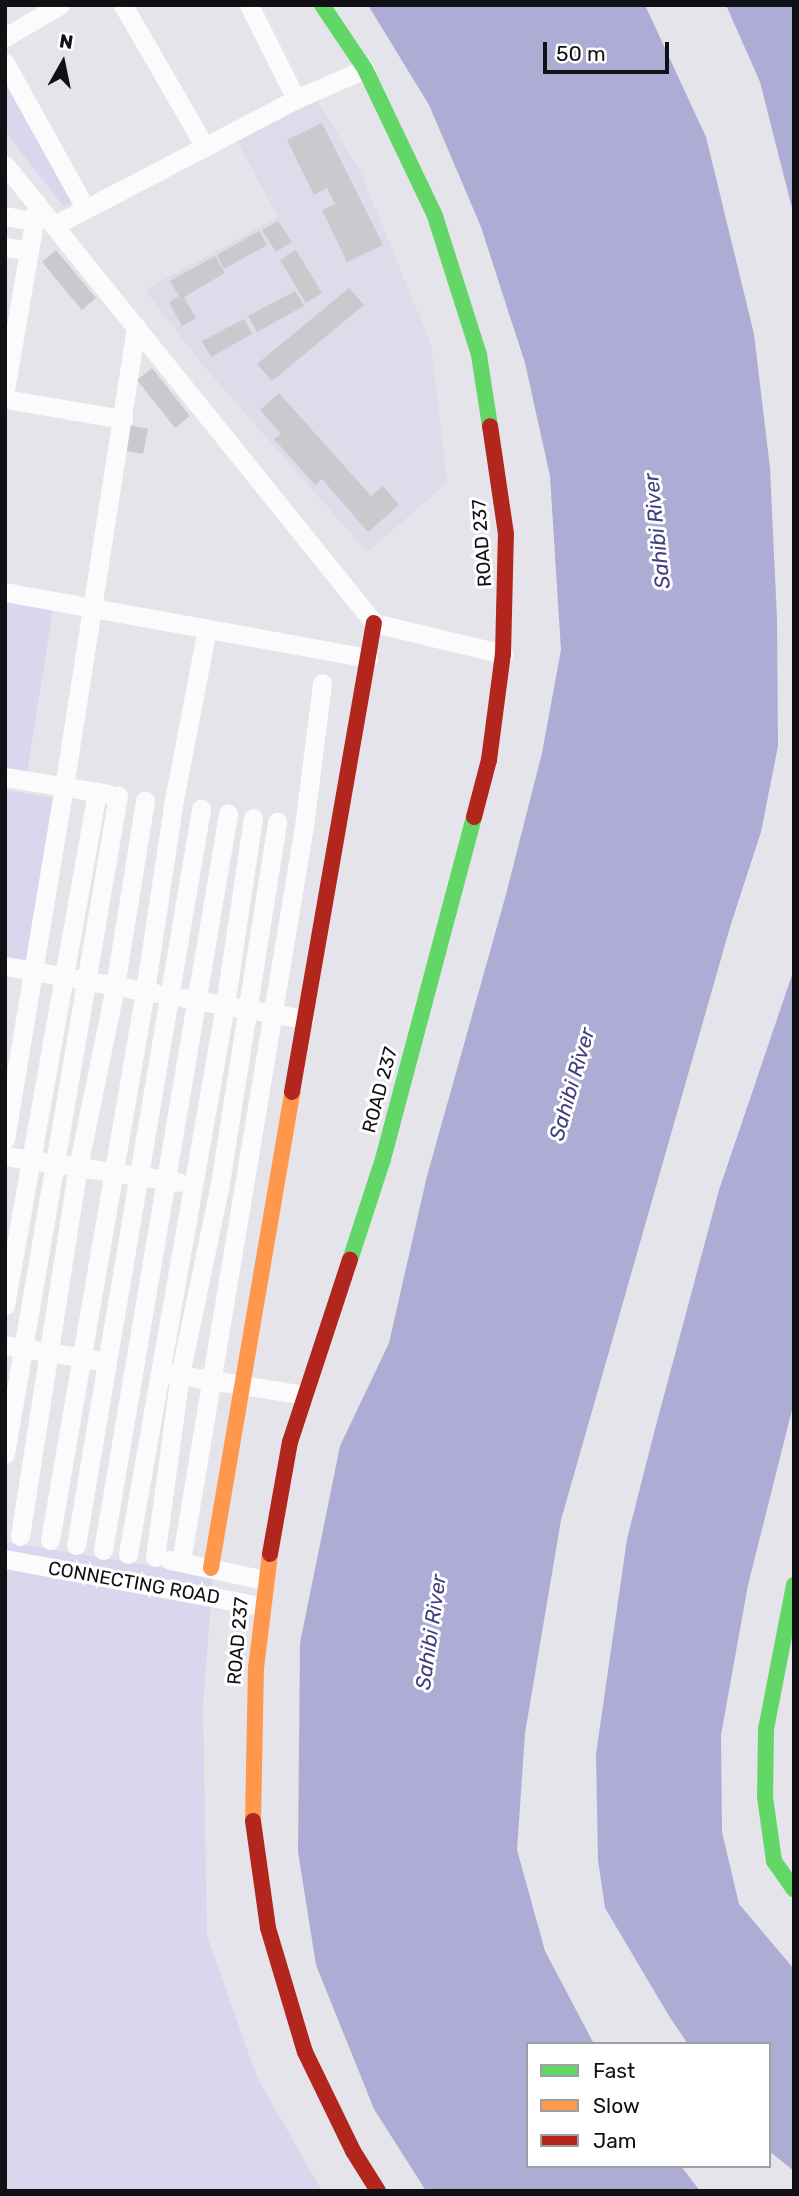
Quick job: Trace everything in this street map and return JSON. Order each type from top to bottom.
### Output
[{"type":"street","points":[[5,37],[60,5]]},
{"type":"street","points":[[122,5],[205,147]]},
{"type":"street","points":[[249,5],[296,99]]},
{"type":"street","name":"ROAD 237","points":[[322,5],[365,69],[435,216],[479,355],[506,534],[503,654],[489,760],[468,848],[383,1158],[289,1442],[265,1580],[254,1706],[252,1817],[268,1928],[305,2052],[353,2151],[378,2191]]},
{"type":"street","points":[[5,63],[86,209]]},
{"type":"street","points":[[55,225],[296,99],[365,69]]},
{"type":"street","points":[[5,165],[12,181],[35,213],[55,225],[374,623],[503,654]]},
{"type":"street","points":[[5,216],[35,213]]},
{"type":"street","points":[[5,390],[35,213]]},
{"type":"street","points":[[5,247],[29,251]]},
{"type":"street","points":[[5,1139],[64,787],[136,327]]},
{"type":"street","points":[[5,399],[123,419]]},
{"type":"street","points":[[5,592],[368,658]]},
{"type":"street","points":[[211,1568],[240,1385],[374,623]]},
{"type":"street","points":[[50,1540],[145,991],[173,805],[207,629]]},
{"type":"street","points":[[181,1562],[209,1380],[304,826],[321,683]]},
{"type":"street","points":[[5,777],[338,832]]},
{"type":"street","points":[[5,1305],[97,792]]},
{"type":"street","points":[[5,1454],[14,1346],[54,1163],[118,796]]},
{"type":"street","points":[[145,800],[115,986],[78,1167],[51,1353],[13,1535],[181,1562],[265,1580]]},
{"type":"street","points":[[76,1545],[201,809]]},
{"type":"street","points":[[103,1550],[228,814]]},
{"type":"street","points":[[128,1554],[225,1005],[253,818]]},
{"type":"street","points":[[155,1558],[180,1375],[219,1189],[277,822]]},
{"type":"street","points":[[5,966],[304,1019]]},
{"type":"street","points":[[5,1156],[273,1197]]},
{"type":"street","points":[[14,1346],[304,1395]]},
{"type":"street","name":"CONNECTING ROAD","points":[[5,1559],[262,1606]]},
{"type":"street","points":[[794,1585],[766,1729],[765,1797],[774,1860],[794,1890]]},
{"type":"shaded area","points":[[5,80],[74,201],[64,207],[5,132]]},
{"type":"shaded area","points":[[312,92],[360,171],[431,345],[447,483],[367,552],[202,364],[145,290],[278,217],[235,137]]},
{"type":"shaded area","points":[[5,601],[53,609],[27,773],[5,770]]},
{"type":"shaded area","points":[[5,790],[54,798],[27,960],[5,957]]},
{"type":"shaded area","points":[[5,1542],[213,1576],[203,1706],[207,1936],[257,2077],[322,2191],[5,2191]]},
{"type":"water","name":"Sahibi River","points":[[368,5],[645,5],[706,137],[754,334],[770,468],[777,619],[778,746],[761,832],[730,927],[561,1520],[525,1733],[517,1850],[545,1951],[593,2042],[526,2042],[526,2168],[683,2168],[700,2191],[426,2191],[374,2109],[316,1965],[298,1852],[300,1643],[340,1446],[389,1343],[427,1176],[505,898],[542,753],[561,650],[550,476],[525,363],[481,227],[429,105]]},
{"type":"water","points":[[726,5],[794,5],[794,216],[760,82]]},
{"type":"water","points":[[794,969],[794,1402],[748,1585],[721,1735],[722,1832],[739,1904],[794,1969],[794,2171],[771,2153],[771,2042],[687,2042],[605,1908],[598,1860],[596,1754],[627,1539],[719,1190]]},
{"type":"building","points":[[322,123],[383,245],[347,262],[322,210],[335,204],[327,188],[314,195],[287,140]]},
{"type":"building","points":[[278,221],[292,242],[276,252],[262,230]]},
{"type":"building","points":[[259,231],[267,245],[224,269],[217,255]]},
{"type":"building","points":[[56,250],[96,298],[82,310],[42,262]]},
{"type":"building","points":[[296,250],[322,293],[306,303],[280,260]]},
{"type":"building","points":[[215,256],[225,273],[184,297],[196,318],[182,326],[169,302],[179,296],[170,281]]},
{"type":"building","points":[[349,288],[364,305],[272,381],[257,364]]},
{"type":"building","points":[[295,291],[304,306],[257,332],[248,316]]},
{"type":"building","points":[[244,319],[252,334],[211,357],[202,341]]},
{"type":"building","points":[[152,368],[190,416],[175,428],[137,380]]},
{"type":"building","points":[[279,393],[371,496],[383,486],[399,505],[368,532],[322,479],[315,485],[274,439],[281,434],[260,410]]},
{"type":"building","points":[[128,425],[148,429],[143,454],[122,450]]},
{"type":"traffic: fast","points":[[322,5],[365,69],[435,216],[479,355],[490,426]]},
{"type":"traffic: fast","points":[[350,1260],[383,1159],[474,817]]},
{"type":"traffic: fast","points":[[794,1585],[766,1729],[765,1797],[774,1861],[794,1890]]},
{"type":"traffic: slow","points":[[211,1568],[292,1092]]},
{"type":"traffic: slow","points":[[253,1821],[256,1668],[270,1554]]},
{"type":"traffic: jam","points":[[474,817],[489,760],[503,654],[506,534],[490,426]]},
{"type":"traffic: jam","points":[[292,1092],[374,623]]},
{"type":"traffic: jam","points":[[270,1554],[290,1442],[350,1260]]},
{"type":"traffic: jam","points":[[253,1821],[268,1928],[305,2052],[353,2151],[378,2191]]}]
